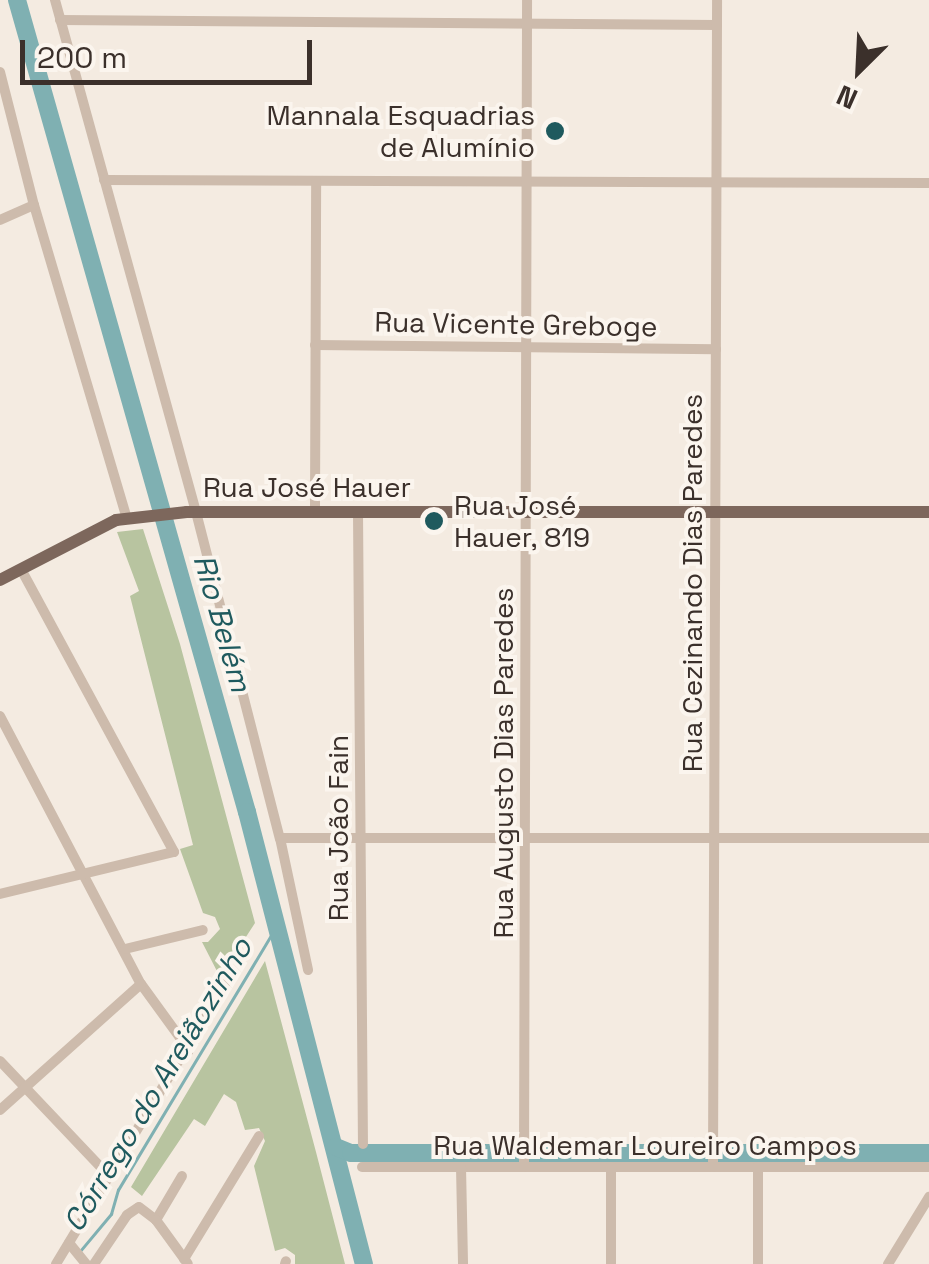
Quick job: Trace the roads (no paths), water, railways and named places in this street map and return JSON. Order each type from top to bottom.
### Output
[{"type":"main road","name":"Rua José Hauer","points":[[0,580],[131,517],[192,512],[929,512]]},
{"type":"street","points":[[55,0],[280,838],[308,970]]},
{"type":"street","name":"Rua Augusto Dias Paredes","points":[[524,1163],[527,0]]},
{"type":"street","name":"Rua Cezinando Dias Paredes","points":[[713,1163],[717,0]]},
{"type":"street","points":[[60,20],[716,25]]},
{"type":"street","points":[[0,72],[34,205],[131,517]]},
{"type":"street","points":[[104,180],[929,182]]},
{"type":"street","points":[[315,512],[316,181]]},
{"type":"street","points":[[0,220],[34,205]]},
{"type":"street","name":"Rua Vicente Greboge","points":[[316,345],[716,349]]},
{"type":"street","name":"Rua João Fain","points":[[358,512],[363,1144]]},
{"type":"street","points":[[0,894],[84,870],[174,852],[21,569]]},
{"type":"street","points":[[0,716],[126,949],[141,984],[189,1050]]},
{"type":"street","points":[[280,838],[929,838]]},
{"type":"street","points":[[126,949],[203,930]]},
{"type":"street","points":[[56,1264],[189,1050],[232,972]]},
{"type":"street","points":[[0,1110],[141,984]]},
{"type":"street","points":[[0,1061],[110,1176]]},
{"type":"street","points":[[68,1243],[90,1264],[127,1215],[139,1207],[156,1220],[186,1262],[259,1136]]},
{"type":"street","name":"Rua Waldemar Loureiro Campos","points":[[362,1167],[524,1163],[611,1167],[713,1163],[758,1167],[929,1167]]},
{"type":"street","points":[[461,1167],[463,1264]]},
{"type":"street","points":[[611,1167],[611,1264]]},
{"type":"street","points":[[758,1167],[758,1264]]},
{"type":"street","points":[[156,1220],[182,1176]]},
{"type":"street","points":[[888,1264],[929,1198]]},
{"type":"waterway","name":"Rio Belém","points":[[17,0],[247,812],[364,1264]]},
{"type":"waterway","name":"Córrego do Areiãozinho","points":[[81,1250],[111,1214],[118,1190],[277,925]]},
{"type":"waterway","points":[[336,1147],[351,1153],[929,1153]]},
{"type":"place","name":"Mannala Esquadrias de Alumínio","points":[[555,131]]},
{"type":"place","name":"Rua José Hauer, 819","points":[[434,521]]}]
